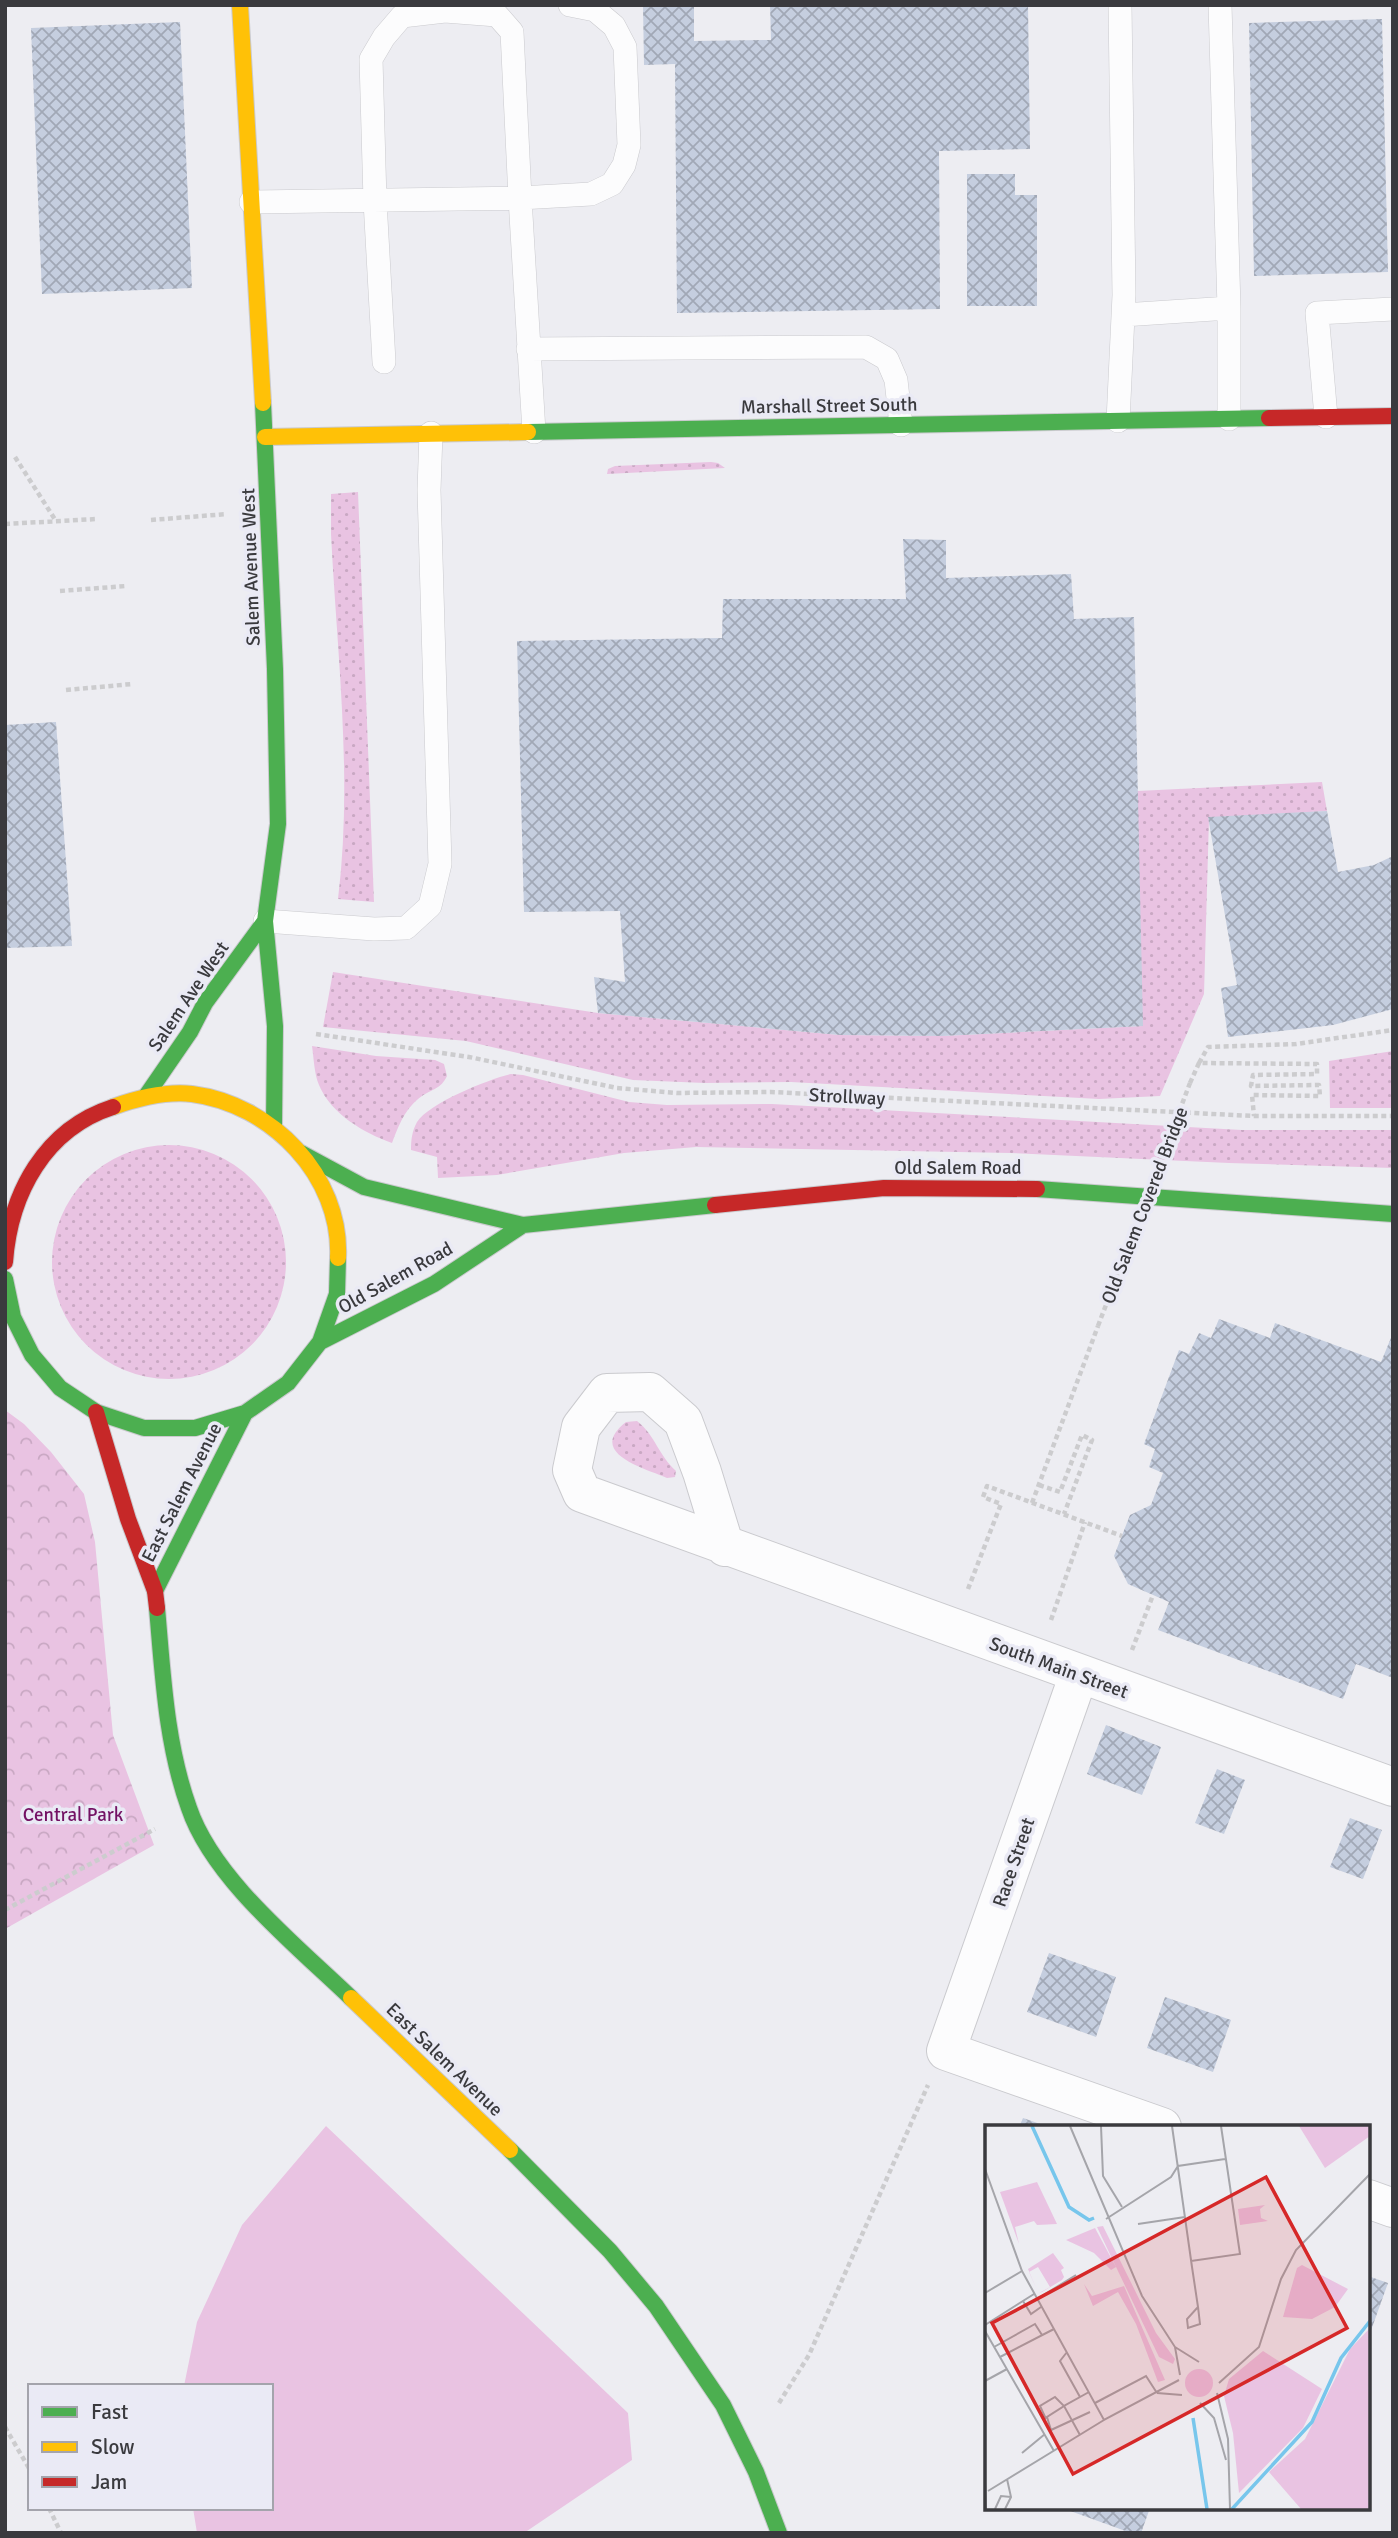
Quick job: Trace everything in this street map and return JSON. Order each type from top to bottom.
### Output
[{"type":"main road","name":"Salem Avenue West","points":[[240,5],[265,437],[275,669],[278,824],[265,921],[275,1026],[274,1127]]},
{"type":"main road","name":"Marshall Street South","points":[[265,437],[1393,416]]},
{"type":"main road","name":"Salem Ave West","points":[[146,1096],[190,1032],[205,1003],[265,921]]},
{"type":"main road","points":[[5,1262],[13,1194],[50,1146],[94,1113],[146,1096],[191,1094],[235,1105],[274,1127],[301,1153],[327,1195],[339,1244],[337,1294],[320,1342],[288,1383],[244,1413],[195,1428],[144,1428],[96,1412],[60,1388],[32,1355],[13,1317],[5,1279]]},
{"type":"main road","name":"Old Salem Road","points":[[301,1153],[364,1187],[523,1225],[884,1188],[1016,1187],[1393,1214]]},
{"type":"main road","name":"Old Salem Road","points":[[320,1342],[434,1284],[523,1225]]},
{"type":"main road","points":[[14,1350],[32,1355]]},
{"type":"main road","name":"East Salem Avenue","points":[[96,1412],[128,1519],[155,1591],[169,1739],[189,1810],[202,1836],[230,1878],[286,1937],[555,2193],[610,2251],[656,2306],[723,2405],[756,2472],[779,2533]]},
{"type":"main road","name":"East Salem Avenue","points":[[155,1591],[244,1413]]},
{"type":"street","name":"South Main Street","points":[[725,1547],[683,1421],[650,1392],[607,1393],[581,1427],[572,1470],[582,1493],[725,1547],[1393,1787]]},
{"type":"street","name":"Race Street","points":[[946,2051],[1079,1674]]},
{"type":"street","points":[[946,2051],[1156,2125]]},
{"type":"street","points":[[1370,2200],[1393,2208]]},
{"type":"lane","points":[[251,202],[520,198],[591,194],[612,184],[624,166],[629,145],[625,47],[614,26],[595,10],[570,5]]},
{"type":"lane","points":[[1118,421],[1123,316],[1120,5]]},
{"type":"lane","points":[[1220,5],[1230,308],[1229,419]]},
{"type":"lane","points":[[384,362],[371,59],[384,37],[402,16],[445,11],[505,10],[512,32],[534,432]]},
{"type":"lane","points":[[1123,316],[1230,308]]},
{"type":"lane","points":[[1326,417],[1317,313],[1393,309]]},
{"type":"lane","points":[[528,349],[866,347],[887,359],[896,380],[901,425]]},
{"type":"lane","points":[[265,921],[374,929],[406,928],[430,906],[440,864],[429,490],[431,433]]},
{"type":"path","points":[[15,457],[56,522]]},
{"type":"path","points":[[151,520],[229,514],[229,505]]},
{"type":"path","points":[[5,524],[97,519]]},
{"type":"path","points":[[60,591],[126,586]]},
{"type":"path","points":[[66,690],[132,684]]},
{"type":"path","points":[[1254,1116],[1252,1095],[1320,1096],[1319,1085],[1251,1086],[1253,1075],[1317,1074],[1317,1064],[1199,1063],[1208,1047],[1296,1044],[1393,1030]]},
{"type":"path","name":"Strollway","points":[[305,1033],[469,1057],[617,1087],[677,1093],[771,1091],[1254,1116],[1393,1116]]},
{"type":"path","name":"Old Salem Covered Bridge","points":[[1032,1503],[1199,1063]]},
{"type":"path","points":[[1039,1485],[1060,1492],[1082,1435],[1092,1440],[1064,1515]]},
{"type":"path","points":[[953,1629],[1001,1504],[983,1497],[987,1486],[1122,1536]]},
{"type":"path","points":[[1038,1660],[1085,1522]]},
{"type":"path","points":[[1144,1616],[1153,1595]]},
{"type":"path","points":[[5,1910],[189,1810]]},
{"type":"path","points":[[779,2403],[809,2355],[925,2090],[946,2051]]},
{"type":"path","points":[[5,2427],[28,2467]]},
{"type":"path","points":[[50,2510],[61,2533]]},
{"type":"green space","points":[[711,462],[725,468],[607,474],[608,469],[615,466]]},
{"type":"green space","points":[[358,492],[374,902],[338,899],[344,762],[331,494]]},
{"type":"green space","points":[[1322,782],[1327,811],[1209,818],[1204,994],[1160,1096],[1099,1099],[791,1082],[633,1080],[466,1041],[323,1027],[333,972],[598,1013],[840,1035],[942,1036],[1142,1026],[1137,791]]},
{"type":"green space","points":[[312,1046],[376,1056],[435,1060],[444,1064],[447,1076],[439,1086],[411,1106],[392,1143],[360,1128],[332,1105],[317,1080]]},
{"type":"green space","points":[[1393,1051],[1393,1108],[1330,1108],[1329,1061]]},
{"type":"green space","points":[[511,1074],[629,1102],[667,1105],[772,1104],[1242,1130],[1393,1130],[1393,1168],[1010,1153],[696,1147],[624,1153],[497,1175],[438,1178],[437,1157],[411,1150],[417,1122],[446,1100],[475,1086]]},
{"type":"green space","points":[[158,1145],[180,1145],[214,1154],[252,1179],[277,1217],[284,1239],[284,1285],[277,1307],[252,1345],[224,1365],[203,1374],[180,1379],[158,1379],[135,1374],[114,1365],[95,1353],[78,1336],[57,1296],[52,1273],[52,1251],[57,1228],[66,1207],[78,1188],[95,1171],[135,1150]]},
{"type":"green space","name":"Central Park","points":[[5,1410],[24,1424],[51,1452],[84,1494],[95,1542],[113,1735],[154,1845],[5,1929]]},
{"type":"green space","points":[[637,1421],[676,1471],[675,1477],[667,1478],[633,1464],[615,1451],[612,1442],[615,1433],[626,1422]]},
{"type":"green space","points":[[326,2126],[628,2413],[632,2460],[524,2533],[197,2533],[193,2510],[273,2510],[273,2384],[184,2384],[197,2322],[242,2225]]},
{"type":"building","points":[[643,5],[694,5],[694,41],[771,40],[770,5],[1028,5],[1030,149],[939,151],[940,309],[677,313],[675,64],[644,65]]},
{"type":"building","points":[[1382,19],[1388,272],[1254,276],[1249,23]]},
{"type":"building","points":[[180,22],[192,288],[42,294],[31,28]]},
{"type":"building","points":[[967,174],[1015,174],[1015,195],[1037,195],[1037,306],[967,306]]},
{"type":"building","points":[[903,539],[946,540],[946,578],[1071,574],[1074,619],[1134,617],[1143,1026],[942,1036],[840,1035],[598,1013],[594,977],[625,982],[620,911],[524,912],[517,641],[722,638],[723,599],[906,599]]},
{"type":"building","points":[[56,722],[72,946],[5,948],[5,725]]},
{"type":"building","points":[[1327,811],[1338,872],[1374,865],[1393,856],[1393,1009],[1333,1025],[1228,1037],[1221,988],[1237,985],[1208,817]]},
{"type":"building","points":[[1219,1319],[1270,1338],[1275,1323],[1381,1362],[1393,1333],[1393,1678],[1356,1664],[1343,1699],[1158,1630],[1169,1602],[1128,1584],[1114,1556],[1130,1515],[1151,1505],[1163,1473],[1149,1467],[1155,1449],[1144,1444],[1179,1350],[1189,1354],[1199,1333],[1211,1338]]},
{"type":"building","points":[[1106,1725],[1161,1747],[1142,1795],[1087,1774]]},
{"type":"building","points":[[1217,1769],[1245,1780],[1224,1834],[1195,1823]]},
{"type":"building","points":[[1350,1818],[1382,1830],[1363,1879],[1330,1867]]},
{"type":"building","points":[[1049,1953],[1116,1977],[1096,2037],[1027,2012]]},
{"type":"building","points":[[1165,1997],[1231,2020],[1213,2072],[1147,2048]]},
{"type":"building","points":[[1023,2118],[1043,2125],[1020,2125]]},
{"type":"building","points":[[1370,2277],[1388,2283],[1370,2333]]},
{"type":"building","points":[[1068,2510],[1149,2510],[1141,2533],[1131,2533]]},
{"type":"traffic: fast","points":[[263,403],[275,669],[278,824],[265,921],[275,1026],[274,1127]]},
{"type":"traffic: fast","points":[[528,432],[1269,418]]},
{"type":"traffic: fast","points":[[146,1096],[190,1032],[205,1003],[265,921]]},
{"type":"traffic: fast","points":[[301,1153],[364,1187],[523,1225],[715,1205]]},
{"type":"traffic: fast","points":[[1037,1189],[1393,1214]]},
{"type":"traffic: fast","points":[[320,1342],[434,1284],[523,1225]]},
{"type":"traffic: fast","points":[[5,1279],[13,1317],[32,1355],[60,1388],[96,1412],[144,1428],[195,1428],[245,1413],[288,1383],[320,1342],[337,1294],[338,1258]]},
{"type":"traffic: fast","points":[[155,1591],[245,1413]]},
{"type":"traffic: fast","points":[[157,1608],[170,1735],[181,1784],[201,1834],[237,1886],[282,1934],[351,1998]]},
{"type":"traffic: fast","points":[[510,2150],[610,2251],[656,2306],[723,2405],[756,2472],[779,2533]]},
{"type":"traffic: slow","points":[[240,5],[263,403]]},
{"type":"traffic: slow","points":[[265,437],[528,432]]},
{"type":"traffic: slow","points":[[113,1107],[152,1096],[192,1094],[249,1112],[274,1129],[296,1149],[314,1173],[328,1199],[336,1228],[338,1258]]},
{"type":"traffic: slow","points":[[351,1998],[510,2150]]},
{"type":"traffic: jam","points":[[1269,418],[1393,416]]},
{"type":"traffic: jam","points":[[5,1262],[14,1212],[35,1167],[68,1131],[89,1117],[113,1107]]},
{"type":"traffic: jam","points":[[715,1205],[884,1188],[1037,1189]]},
{"type":"traffic: jam","points":[[96,1412],[128,1519],[155,1591],[157,1608]]}]
